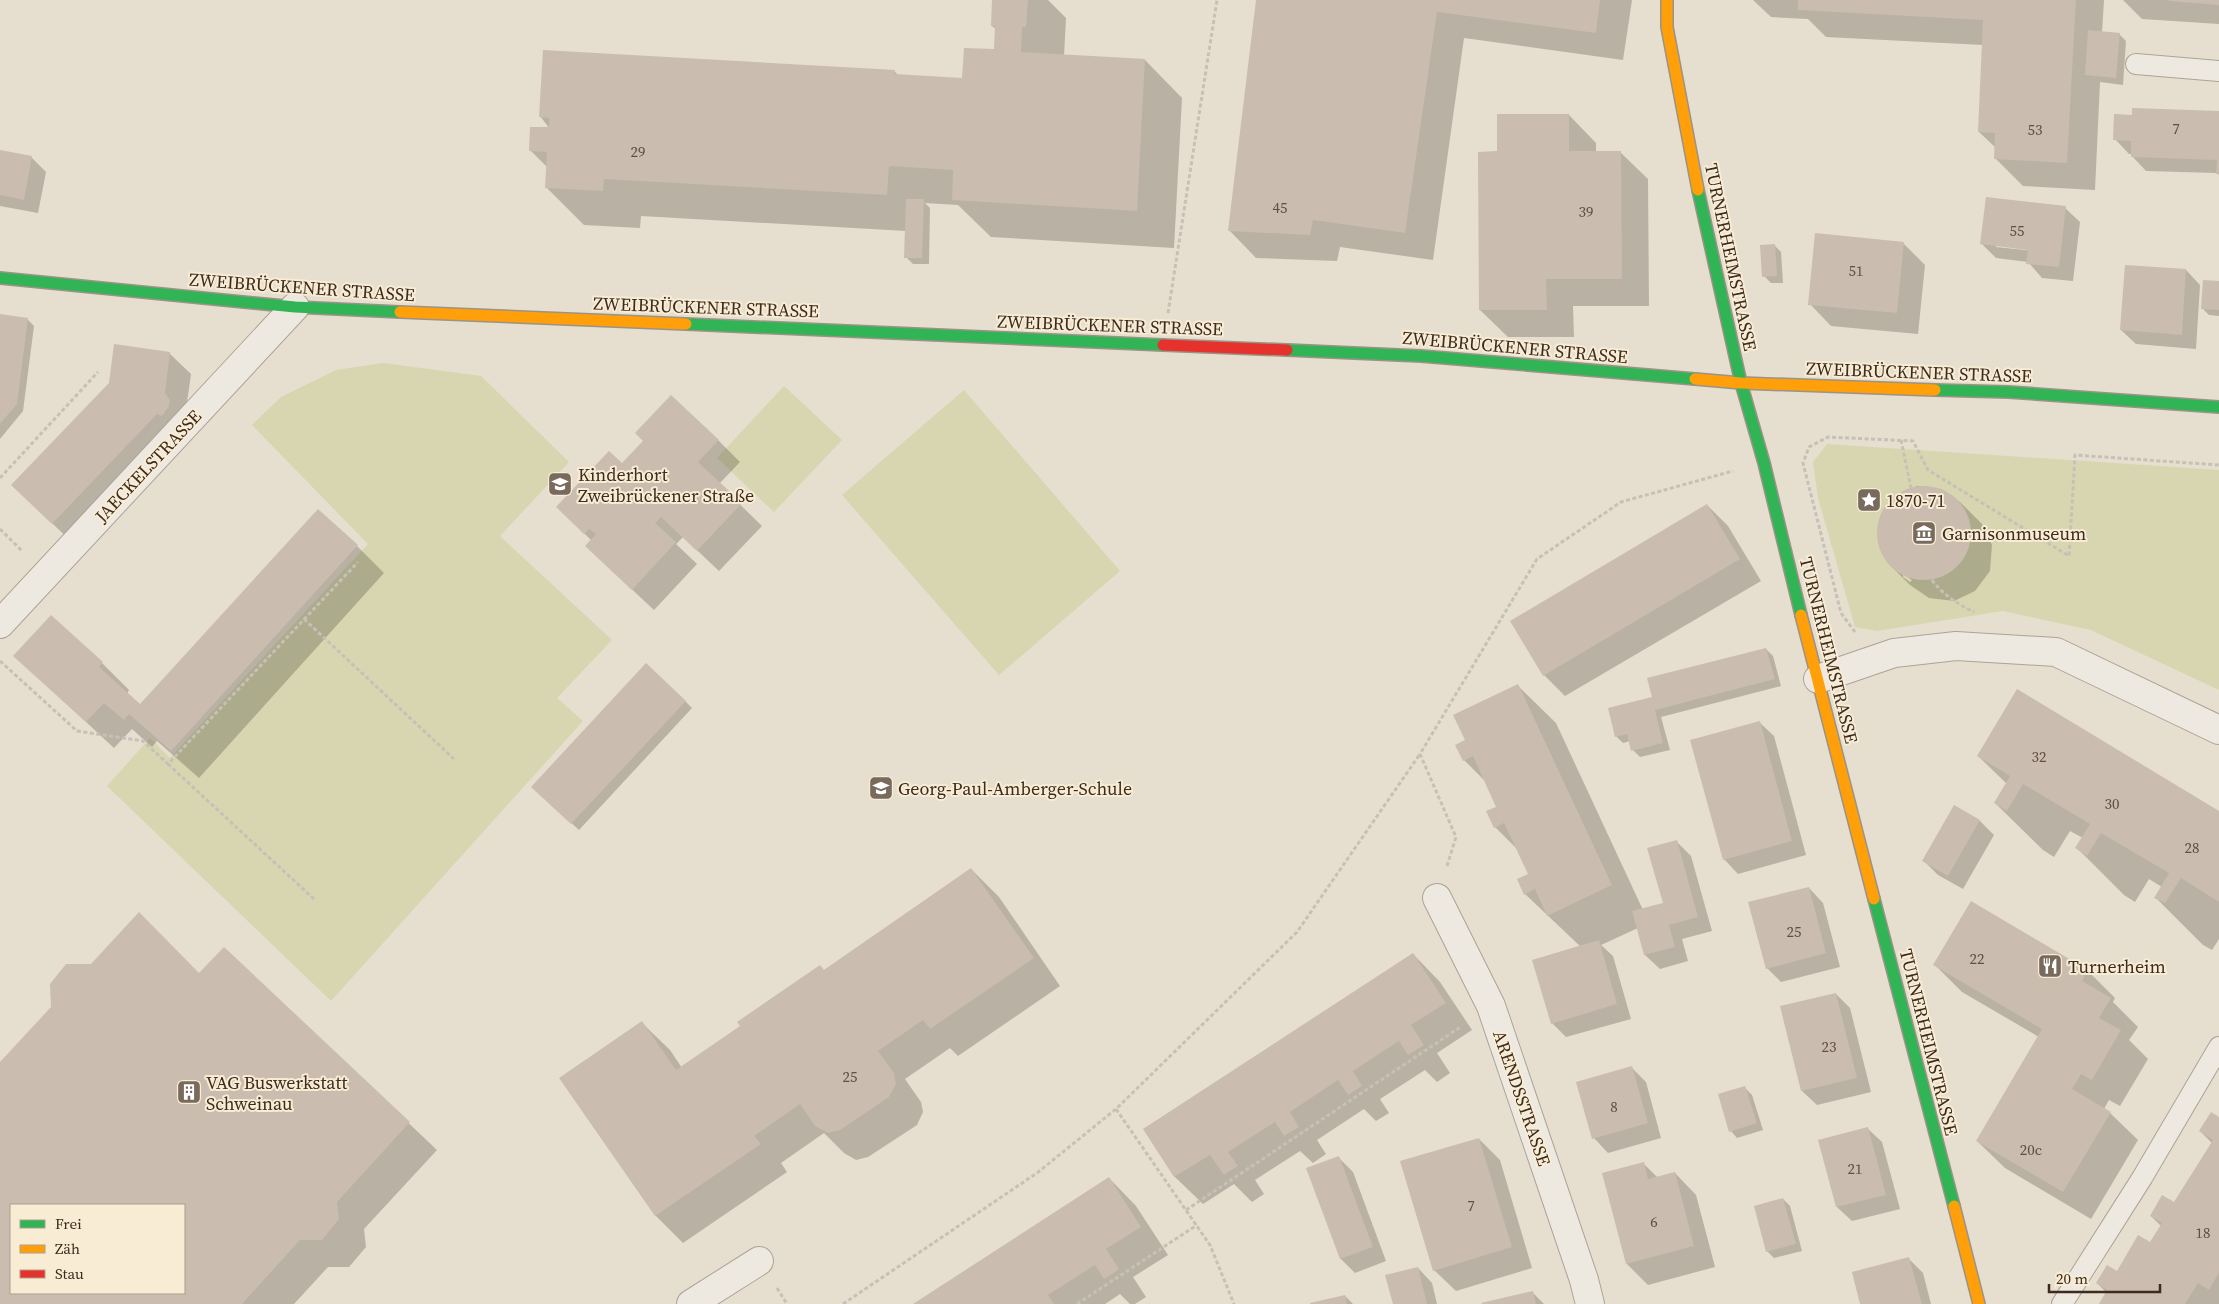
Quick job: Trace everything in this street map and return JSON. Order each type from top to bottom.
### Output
[{"type":"street","name":"TURNERHEIMSTRASSE","points":[[1667,0],[1667,27],[1693,167],[1741,383],[1764,463],[1979,1304]]},
{"type":"street","name":"ZWEIBRÜCKENER STRASSE","points":[[0,278],[296,307],[1421,356],[1741,383],[2008,392],[2219,407]]},
{"type":"street","name":"JAECKELSTRASSE","points":[[0,624],[296,307]]},
{"type":"street","points":[[1818,679],[1894,653],[1956,646],[2056,652],[2219,730]]},
{"type":"street","name":"ARENDSSTRASSE","points":[[1437,898],[1491,1006],[1584,1280],[1590,1304]]},
{"type":"street","points":[[691,1304],[759,1261]]},
{"type":"lane","points":[[2136,64],[2219,71]]},
{"type":"lane","points":[[2062,1304],[2142,1178],[2219,1047]]},
{"type":"path","points":[[1163,344],[1217,0]]},
{"type":"path","points":[[0,478],[98,372]]},
{"type":"path","points":[[1860,634],[1853,632],[1842,613],[1803,463],[1809,447],[1828,437],[1913,441],[1928,470],[2069,556],[2075,455],[2219,465]]},
{"type":"path","points":[[1901,440],[1911,488]]},
{"type":"path","points":[[843,1304],[1037,1172],[1116,1109],[1297,932],[1420,754],[1537,559],[1621,502],[1764,463]]},
{"type":"path","points":[[168,764],[358,562]]},
{"type":"path","points":[[1965,615],[1974,613]]},
{"type":"path","points":[[304,619],[454,759]]},
{"type":"path","points":[[0,661],[77,731],[143,741],[315,900]]},
{"type":"path","points":[[1420,754],[1456,837],[1437,898]]},
{"type":"path","points":[[1186,1210],[1491,1006]]},
{"type":"path","points":[[1116,1109],[1210,1245],[1234,1304]]},
{"type":"path","points":[[1077,1304],[1197,1225]]},
{"type":"shaded area","points":[[383,363],[481,376],[569,462],[500,536],[612,640],[557,698],[583,721],[331,1001],[107,786],[150,738],[170,758],[368,544],[252,425],[281,397],[336,370]]},
{"type":"shaded area","points":[[784,386],[842,440],[774,512],[717,458]]},
{"type":"shaded area","points":[[964,390],[1120,571],[999,675],[842,495]]},
{"type":"shaded area","points":[[1827,444],[2219,470],[2219,690],[2091,630],[2003,611],[1877,631],[1855,627],[1818,498],[1813,462]]},
{"type":"building","points":[[992,0],[1028,0],[1026,27],[1022,27],[1021,52],[1145,59],[1137,211],[952,200],[953,170],[889,166],[887,195],[604,179],[603,191],[545,188],[547,152],[529,151],[530,127],[549,127],[549,118],[539,117],[543,50],[895,70],[894,74],[962,78],[964,48],[994,49],[995,26],[991,26]]},
{"type":"building","points":[[1256,0],[1600,0],[1596,33],[1437,12],[1405,233],[1313,220],[1310,235],[1228,231]]},
{"type":"building","points":[[1798,0],[2076,0],[2067,163],[1994,159],[1995,133],[1978,132],[1983,20],[1798,10]]},
{"type":"building","points":[[2219,0],[2219,5],[2169,1]]},
{"type":"building","points":[[2088,30],[2120,33],[2116,78],[2085,75]]},
{"type":"building","points":[[2132,108],[2219,111],[2219,174],[2216,174],[2217,160],[2131,157],[2131,141],[2113,140],[2114,114],[2132,115]]},
{"type":"building","points":[[1497,114],[1569,114],[1569,151],[1621,151],[1622,279],[1546,279],[1547,310],[1479,310],[1478,152],[1497,151]]},
{"type":"building","points":[[0,150],[32,156],[24,200],[0,195]]},
{"type":"building","points":[[1986,197],[2066,206],[2059,267],[2026,264],[2028,250],[1980,244]]},
{"type":"building","points":[[906,199],[924,199],[922,258],[904,258]]},
{"type":"building","points":[[1815,233],[1904,242],[1897,313],[1808,305]]},
{"type":"building","points":[[1775,244],[1777,276],[1762,277],[1760,245]]},
{"type":"building","points":[[2125,265],[2186,269],[2182,335],[2120,330]]},
{"type":"building","points":[[2203,280],[2219,281],[2219,310],[2201,309]]},
{"type":"building","points":[[0,314],[28,318],[17,404],[0,424]]},
{"type":"building","points":[[114,344],[170,352],[165,393],[170,400],[169,406],[162,416],[157,414],[52,524],[11,485],[109,383]]},
{"type":"building","points":[[671,395],[719,440],[698,462],[742,503],[697,551],[661,517],[655,523],[676,542],[632,590],[585,546],[596,534],[589,529],[584,534],[556,507],[609,451],[622,463],[643,441],[635,433]]},
{"type":"building","name":"Garnisonmuseum","points":[[1924,486],[1942,489],[1957,500],[1968,515],[1971,533],[1968,551],[1957,566],[1942,577],[1924,580],[1906,577],[1891,566],[1880,551],[1877,533],[1880,515],[1891,500],[1906,489]]},
{"type":"building","points":[[1707,504],[1740,559],[1543,676],[1510,621]]},
{"type":"building","points":[[318,509],[358,545],[171,751],[129,714],[124,720],[104,703],[86,722],[13,656],[51,615],[103,662],[99,667],[140,704]]},
{"type":"building","points":[[1766,648],[1775,679],[1655,710],[1663,743],[1631,751],[1627,734],[1615,737],[1608,708],[1652,697],[1647,678]]},
{"type":"building","points":[[646,663],[686,701],[571,824],[531,787]]},
{"type":"building","points":[[1518,684],[1612,885],[1547,916],[1535,889],[1524,895],[1517,879],[1528,874],[1504,823],[1494,828],[1486,811],[1496,807],[1473,756],[1463,761],[1455,745],[1465,740],[1453,715]]},
{"type":"building","points":[[2017,689],[2219,811],[2219,902],[2181,878],[2165,903],[2154,898],[2169,873],[2101,833],[2087,856],[2075,848],[2090,824],[2023,784],[2007,811],[1994,803],[2010,776],[1977,756]]},
{"type":"building","points":[[1760,721],[1792,841],[1723,860],[1690,740]]},
{"type":"building","points":[[1954,805],[1980,820],[1948,876],[1922,861]]},
{"type":"building","points":[[1677,840],[1698,917],[1669,925],[1675,947],[1644,955],[1632,911],[1663,903],[1647,848]]},
{"type":"building","points":[[971,868],[1034,958],[930,1029],[923,1020],[878,1051],[894,1073],[896,1084],[889,1097],[840,1130],[828,1133],[815,1126],[800,1104],[754,1136],[761,1144],[655,1216],[559,1078],[642,1021],[676,1070],[740,1026],[737,1022],[820,965],[824,970]]},
{"type":"building","points":[[1809,887],[1826,953],[1766,969],[1748,902]]},
{"type":"building","points":[[1971,901],[2088,970],[2082,981],[2111,998],[2099,1018],[2121,1030],[2092,1080],[2081,1074],[2072,1089],[2111,1112],[2063,1192],[1976,1141],[2042,1029],[1933,965]]},
{"type":"building","name":"VAG Buswerkstatt Schweinau","points":[[139,912],[199,973],[224,947],[410,1122],[337,1202],[339,1219],[322,1240],[300,1240],[242,1304],[0,1304],[0,1062],[51,1007],[50,984],[66,964],[91,964]]},
{"type":"building","points":[[1599,940],[1617,1004],[1551,1024],[1532,960]]},
{"type":"building","points":[[1413,953],[1446,1003],[1411,1025],[1424,1045],[1408,1055],[1399,1041],[1353,1071],[1362,1086],[1348,1095],[1338,1080],[1290,1112],[1299,1127],[1284,1136],[1275,1122],[1228,1152],[1238,1166],[1224,1175],[1210,1155],[1174,1177],[1143,1129]]},
{"type":"building","points":[[1836,993],[1857,1078],[1801,1091],[1780,1006]]},
{"type":"building","points":[[1632,1066],[1648,1123],[1592,1139],[1576,1082]]},
{"type":"building","points":[[1745,1086],[1757,1123],[1729,1132],[1718,1094]]},
{"type":"building","points":[[2211,1112],[2219,1117],[2219,1273],[2209,1290],[2198,1283],[2185,1304],[2099,1304],[2107,1290],[2096,1283],[2107,1265],[2117,1271],[2138,1235],[2150,1242],[2162,1223],[2150,1216],[2162,1195],[2174,1202],[2213,1140],[2199,1131]]},
{"type":"building","points":[[1868,1127],[1886,1195],[1836,1207],[1818,1140]]},
{"type":"building","points":[[1479,1138],[1512,1247],[1433,1271],[1400,1161]]},
{"type":"building","points":[[1339,1156],[1373,1247],[1340,1259],[1306,1168]]},
{"type":"building","points":[[1644,1162],[1648,1179],[1675,1172],[1694,1246],[1626,1264],[1602,1173]]},
{"type":"building","points":[[1109,1177],[1141,1227],[1106,1249],[1119,1269],[1112,1274],[1104,1279],[1095,1265],[1048,1295],[1054,1304],[913,1304]]},
{"type":"building","points":[[1783,1198],[1796,1244],[1766,1252],[1754,1206]]},
{"type":"building","points":[[1909,1257],[1922,1304],[1860,1304],[1852,1272]]},
{"type":"building","points":[[1418,1267],[1427,1304],[1393,1304],[1385,1275]]},
{"type":"building","points":[[1533,1291],[1536,1304],[1481,1303]]},
{"type":"building","points":[[1345,1295],[1347,1304],[1310,1304],[1310,1303]]},
{"type":"traffic: fast","points":[[1698,190],[1741,383],[1764,463],[1801,615]]},
{"type":"traffic: fast","points":[[0,278],[295,307],[400,312]]},
{"type":"traffic: fast","points":[[686,324],[1163,345]]},
{"type":"traffic: fast","points":[[1287,350],[1421,356],[1695,379]]},
{"type":"traffic: fast","points":[[1935,390],[2008,392],[2219,407]]},
{"type":"traffic: fast","points":[[1874,899],[1954,1206]]},
{"type":"traffic: slow","points":[[1667,0],[1667,27],[1698,190]]},
{"type":"traffic: slow","points":[[400,312],[686,324]]},
{"type":"traffic: slow","points":[[1695,379],[1741,383],[1935,390]]},
{"type":"traffic: slow","points":[[1801,615],[1874,899]]},
{"type":"traffic: slow","points":[[1954,1206],[1979,1304]]},
{"type":"traffic: jam","points":[[1163,345],[1287,350]]},
{"type":"place","name":"Kinderhort Zweibrückener Straße","points":[[560,484]]},
{"type":"place","name":"1870-71","points":[[1869,500]]},
{"type":"place","name":"Garnisonmuseum","points":[[1924,533]]},
{"type":"place","name":"Georg-Paul-Amberger-Schule","points":[[881,788]]},
{"type":"place","name":"Turnerheim","points":[[2050,966]]},
{"type":"place","name":"VAG Buswerkstatt Schweinau","points":[[189,1092]]}]
